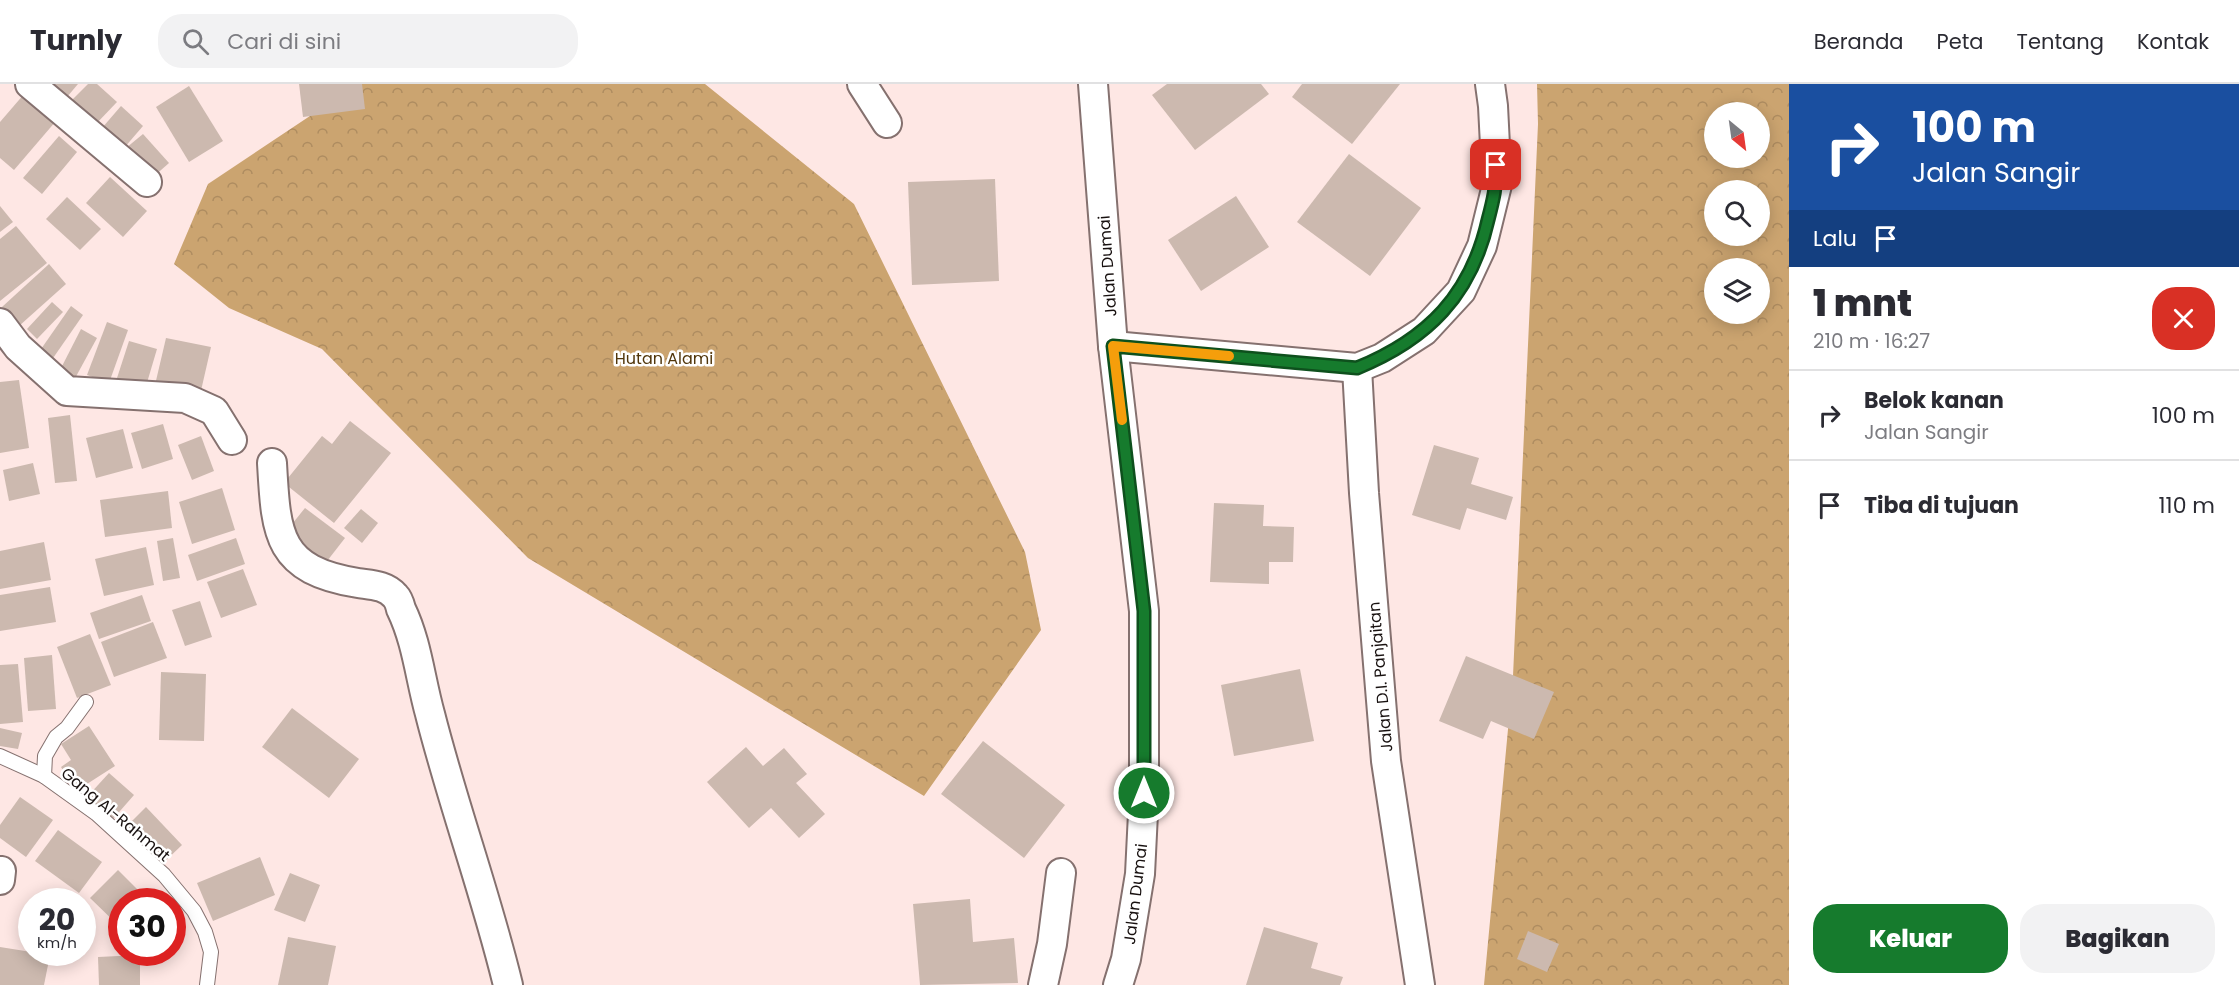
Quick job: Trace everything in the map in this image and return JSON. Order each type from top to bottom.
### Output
[{"type":"street","points":[[30,84],[147,182]]},
{"type":"street","points":[[862,84],[887,123]]},
{"type":"street","name":"Jalan Dumai","points":[[1093,84],[1113,346],[1144,611],[1144,793],[1140,874],[1126,959],[1118,985]]},
{"type":"street","points":[[1113,346],[1357,368],[1382,358],[1424,331],[1461,291],[1482,246],[1497,185],[1490,84]]},
{"type":"street","points":[[0,323],[18,347],[67,391],[185,398],[214,411],[232,440]]},
{"type":"street","name":"Jalan D.I. Panjaitan","points":[[1357,368],[1364,493],[1386,760],[1420,985]]},
{"type":"street","points":[[272,463],[274,510],[283,541],[292,555],[312,571],[346,581],[381,586],[395,596],[408,622],[429,712],[508,985]]},
{"type":"street","points":[[1043,985],[1052,944],[1061,873]]},
{"type":"lane","points":[[44,776],[45,756],[56,737],[67,728],[86,702]]},
{"type":"lane","name":"Gang Al-Rahmat","points":[[0,756],[44,776],[97,814],[155,867],[194,911],[205,932],[211,952],[207,985]]},
{"type":"green space","name":"Hutan Alami","points":[[358,84],[705,84],[854,204],[1025,552],[1041,630],[924,796],[528,558],[322,349],[229,308],[174,264],[208,184]]},
{"type":"green space","points":[[1537,84],[1789,84],[1789,985],[1484,985],[1513,676],[1538,124]]},
{"type":"building","points":[[51,84],[78,84],[67,97]]},
{"type":"building","points":[[88,84],[97,84],[117,102],[95,125],[70,102]]},
{"type":"building","points":[[299,84],[362,84],[365,109],[303,117]]},
{"type":"building","points":[[1167,84],[1261,84],[1269,94],[1195,150],[1152,95]]},
{"type":"building","points":[[1302,84],[1400,84],[1352,144],[1292,97]]},
{"type":"building","points":[[189,86],[223,141],[189,162],[156,107]]},
{"type":"building","points":[[25,93],[56,121],[14,170],[0,158],[0,122]]},
{"type":"building","points":[[121,106],[143,126],[118,155],[96,135]]},
{"type":"building","points":[[143,134],[169,163],[152,178],[126,148]]},
{"type":"building","points":[[59,136],[77,152],[42,194],[23,178]]},
{"type":"building","points":[[1349,154],[1421,208],[1370,276],[1297,222]]},
{"type":"building","points":[[110,177],[147,211],[123,237],[86,203]]},
{"type":"building","points":[[995,179],[999,281],[912,285],[908,182]]},
{"type":"building","points":[[1236,196],[1269,247],[1201,291],[1168,240]]},
{"type":"building","points":[[67,197],[101,229],[80,250],[46,219]]},
{"type":"building","points":[[0,206],[13,222],[0,232]]},
{"type":"building","points":[[16,226],[47,263],[0,301],[0,239]]},
{"type":"building","points":[[49,264],[66,284],[19,326],[2,307]]},
{"type":"building","points":[[52,302],[63,312],[37,339],[27,329]]},
{"type":"building","points":[[71,306],[83,315],[51,361],[39,352]]},
{"type":"building","points":[[107,322],[128,330],[109,383],[87,375]]},
{"type":"building","points":[[81,329],[97,338],[73,382],[58,374]]},
{"type":"building","points":[[166,338],[211,347],[200,395],[155,385]]},
{"type":"building","points":[[129,341],[157,349],[146,386],[117,378]]},
{"type":"building","points":[[19,380],[29,448],[0,453],[0,382]]},
{"type":"building","points":[[70,415],[77,481],[55,483],[48,418]]},
{"type":"building","points":[[350,421],[391,453],[334,523],[284,483],[322,436],[332,444]]},
{"type":"building","points":[[163,424],[173,459],[142,469],[131,433]]},
{"type":"building","points":[[123,429],[133,468],[96,478],[86,438]]},
{"type":"building","points":[[201,436],[214,471],[192,480],[178,445]]},
{"type":"building","points":[[1434,445],[1479,458],[1471,484],[1513,497],[1506,520],[1467,508],[1460,530],[1412,515]]},
{"type":"building","points":[[33,463],[40,494],[9,501],[3,470]]},
{"type":"building","points":[[222,488],[235,530],[192,544],[179,502]]},
{"type":"building","points":[[168,491],[172,528],[105,537],[100,500]]},
{"type":"building","points":[[1214,503],[1264,505],[1263,526],[1294,527],[1293,562],[1269,562],[1269,584],[1210,582]]},
{"type":"building","points":[[305,508],[345,538],[324,565],[284,534]]},
{"type":"building","points":[[361,509],[378,523],[362,543],[344,528]]},
{"type":"building","points":[[173,538],[180,578],[163,581],[157,541]]},
{"type":"building","points":[[236,538],[245,564],[197,581],[188,555]]},
{"type":"building","points":[[44,542],[51,580],[0,589],[0,551]]},
{"type":"building","points":[[146,547],[154,585],[104,596],[95,559]]},
{"type":"building","points":[[243,569],[257,605],[221,618],[207,582]]},
{"type":"building","points":[[50,587],[56,622],[0,631],[0,595]]},
{"type":"building","points":[[142,595],[151,621],[99,639],[90,613]]},
{"type":"building","points":[[200,601],[212,637],[185,646],[172,610]]},
{"type":"building","points":[[153,622],[167,658],[114,677],[101,642]]},
{"type":"building","points":[[90,634],[111,685],[77,698],[57,647]]},
{"type":"building","points":[[52,655],[56,709],[28,711],[24,658]]},
{"type":"building","points":[[1466,656],[1554,692],[1534,739],[1491,721],[1483,739],[1439,721]]},
{"type":"building","points":[[18,664],[23,722],[0,724],[0,665]]},
{"type":"building","points":[[1300,669],[1314,741],[1234,756],[1221,685]]},
{"type":"building","points":[[161,672],[206,674],[204,741],[159,740]]},
{"type":"building","points":[[292,708],[359,759],[329,798],[262,747]]},
{"type":"building","points":[[89,726],[115,766],[76,791],[61,767],[71,760],[61,744]]},
{"type":"building","points":[[0,728],[22,733],[18,749],[0,746]]},
{"type":"building","points":[[983,741],[1065,805],[1024,858],[941,794]]},
{"type":"building","points":[[746,747],[763,766],[784,748],[807,774],[796,783],[825,814],[799,838],[771,808],[749,828],[707,782]]},
{"type":"building","points":[[109,773],[134,795],[113,819],[87,797]]},
{"type":"building","points":[[20,797],[53,820],[26,857],[0,838],[0,825]]},
{"type":"building","points":[[146,807],[182,845],[161,865],[125,828]]},
{"type":"building","points":[[58,830],[102,862],[83,888],[72,888],[35,861]]},
{"type":"building","points":[[260,857],[275,895],[213,921],[197,883]]},
{"type":"building","points":[[118,870],[136,888],[108,888],[108,915],[96,904],[96,892]]},
{"type":"building","points":[[290,873],[320,885],[305,922],[274,910]]},
{"type":"building","points":[[970,899],[973,942],[1014,938],[1018,983],[920,985],[913,904]]},
{"type":"building","points":[[1264,927],[1318,943],[1311,968],[1343,977],[1340,985],[1246,985]]},
{"type":"building","points":[[1528,931],[1559,944],[1547,972],[1517,959]]},
{"type":"building","points":[[288,937],[336,946],[328,985],[278,985]]},
{"type":"building","points":[[0,947],[18,950],[18,966],[48,966],[44,985],[0,985]]},
{"type":"building","points":[[98,957],[108,957],[108,966],[140,966],[140,985],[99,985]]},
{"type":"slow traffic","points":[[1122,420],[1113,346],[1229,356]]},
{"type":"route","points":[[1144,793],[1144,611],[1113,346],[1357,368],[1382,358],[1424,331],[1461,291],[1482,246],[1497,185],[1496,165]]}]
